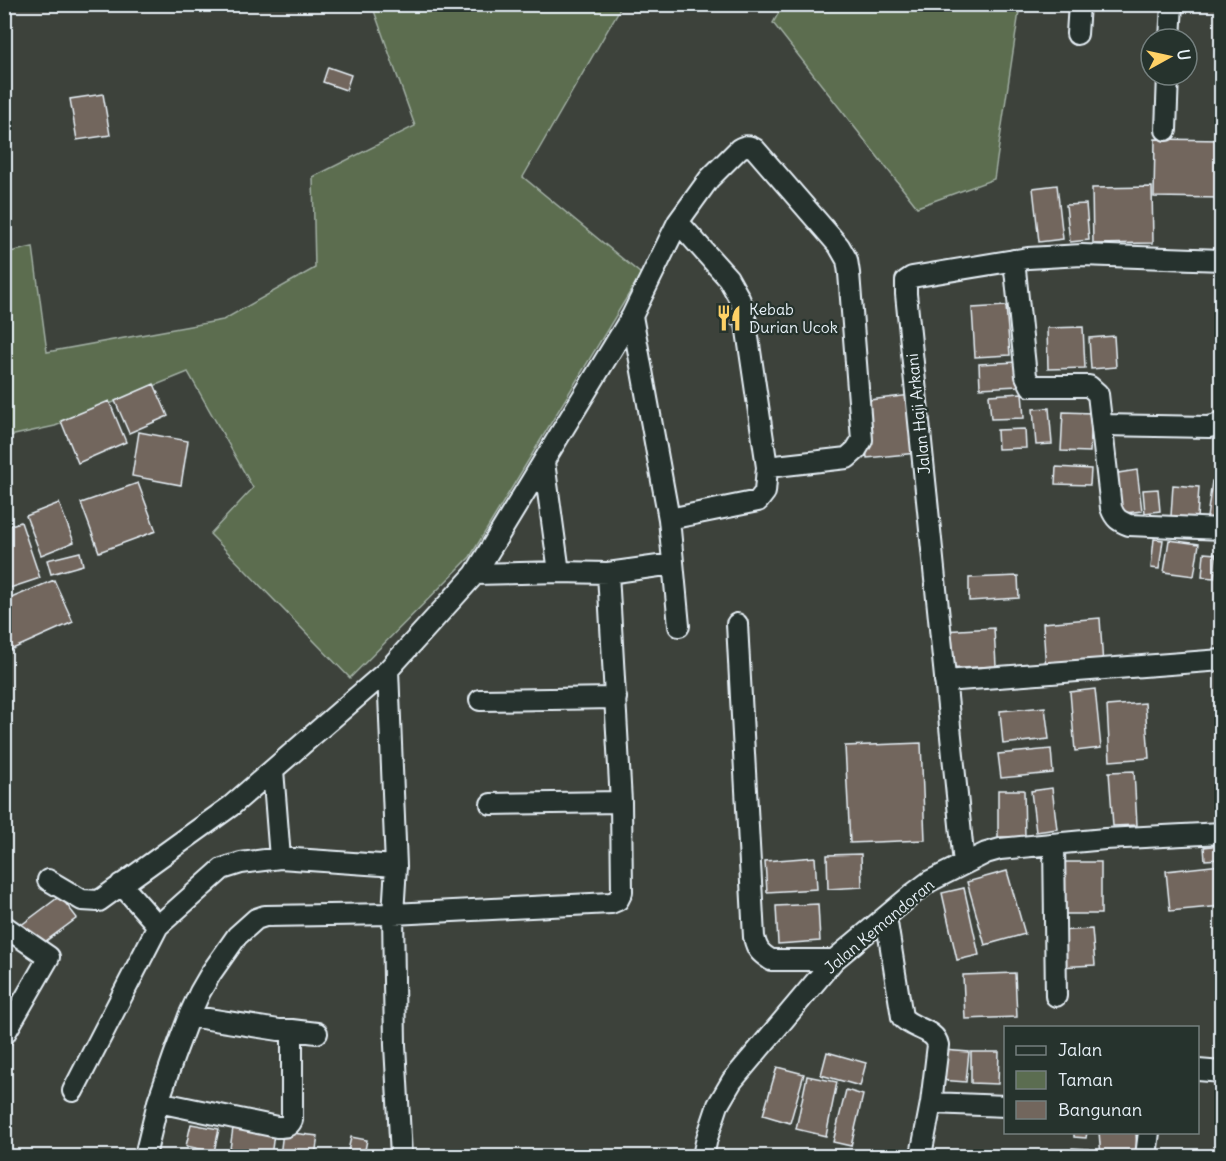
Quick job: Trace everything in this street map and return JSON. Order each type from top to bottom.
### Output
[{"type":"street","points":[[1077,34],[1079,4]]},
{"type":"street","points":[[1171,27],[1172,4]]},
{"type":"street","points":[[1166,130],[1168,87]]},
{"type":"street","points":[[48,880],[82,900],[99,901],[231,806],[388,670],[475,574],[632,316],[678,222],[709,179],[743,146],[755,149],[839,246],[847,260],[862,440],[847,458],[766,467]]},
{"type":"street","points":[[669,519],[758,501],[765,492],[766,467],[744,310],[728,278],[678,222]]},
{"type":"street","name":"Jalan Haji Arkani","points":[[964,864],[906,281],[912,277],[1014,260],[1082,255],[1221,260]]},
{"type":"street","points":[[1014,260],[1026,376],[1031,386],[1089,386],[1098,394],[1111,508],[1114,516],[1129,525],[1221,529]]},
{"type":"street","points":[[632,316],[669,519],[679,626]]},
{"type":"street","points":[[1102,425],[1209,427],[1221,421]]},
{"type":"street","points":[[544,462],[560,572]]},
{"type":"street","points":[[475,574],[608,573],[673,564]]},
{"type":"street","points":[[145,1156],[158,1102],[189,1016],[225,951],[237,936],[256,919],[265,916],[393,914],[611,903],[618,900],[622,892],[621,802],[608,573]]},
{"type":"street","points":[[737,624],[754,937],[757,949],[771,960],[834,960]]},
{"type":"street","points":[[945,681],[1221,660]]},
{"type":"street","points":[[388,670],[396,866],[393,914],[395,1045],[401,1156]]},
{"type":"street","points":[[480,700],[616,698]]},
{"type":"street","points":[[273,770],[280,858]]},
{"type":"street","points":[[491,804],[621,802]]},
{"type":"street","name":"Jalan Kemandoran","points":[[704,1156],[707,1138],[718,1105],[732,1081],[834,960],[930,880],[986,853],[1000,849],[1106,839],[1221,833]]},
{"type":"street","points":[[1054,844],[1056,996]]},
{"type":"street","points":[[73,1091],[158,926],[222,869],[241,863],[280,858],[396,866]]},
{"type":"street","points":[[121,884],[158,926]]},
{"type":"street","points":[[886,916],[902,1017],[907,1023],[934,1035],[939,1045],[921,1155]]},
{"type":"street","points":[[4,926],[49,957],[4,1035]]},
{"type":"street","points":[[189,1016],[279,1030],[317,1033]]},
{"type":"street","points":[[158,1102],[277,1127],[290,1125],[292,1120],[292,1030]]},
{"type":"street","points":[[1199,1070],[1221,1072]]},
{"type":"street","points":[[931,1103],[1004,1107]]},
{"type":"street","points":[[1146,1156],[1149,1134]]},
{"type":"green space","points":[[372,5],[622,5],[523,177],[641,274],[470,557],[350,678],[210,534],[253,488],[188,372],[55,426],[5,437],[5,253],[33,247],[47,352],[223,320],[315,268],[313,177],[415,126]]},
{"type":"green space","points":[[783,5],[1020,5],[994,179],[917,207],[773,23]]},
{"type":"building","points":[[328,67],[351,75],[346,90],[323,82]]},
{"type":"building","points":[[103,94],[110,135],[77,140],[70,99]]},
{"type":"building","points":[[1155,139],[1222,140],[1222,198],[1154,197]]},
{"type":"building","points":[[1057,185],[1063,239],[1039,242],[1033,188]]},
{"type":"building","points":[[1152,187],[1153,243],[1093,244],[1092,188]]},
{"type":"building","points":[[1086,204],[1089,240],[1070,242],[1066,205]]},
{"type":"building","points":[[1006,306],[1010,355],[975,357],[972,308]]},
{"type":"building","name":"Kebab Durian Ucok","points":[[735,310],[737,324],[724,326],[721,313]]},
{"type":"building","points":[[1083,327],[1085,368],[1048,369],[1047,328]]},
{"type":"building","points":[[1114,336],[1116,367],[1091,369],[1089,338]]},
{"type":"building","points":[[1017,362],[1018,386],[980,388],[979,364]]},
{"type":"building","points":[[154,384],[168,416],[129,433],[115,401]]},
{"type":"building","points":[[1022,393],[1024,418],[991,419],[989,395]]},
{"type":"building","points":[[911,395],[917,453],[867,458],[861,401]]},
{"type":"building","points":[[109,401],[126,442],[78,463],[61,421]]},
{"type":"building","points":[[1049,408],[1052,444],[1036,445],[1033,409]]},
{"type":"building","points":[[1063,412],[1092,413],[1090,452],[1061,451]]},
{"type":"building","points":[[1025,429],[1026,448],[998,449],[997,430]]},
{"type":"building","points":[[139,432],[188,441],[181,485],[132,476]]},
{"type":"building","points":[[1056,467],[1091,469],[1090,485],[1055,484]]},
{"type":"building","points":[[1137,470],[1142,511],[1117,514],[1112,474]]},
{"type":"building","points":[[1212,481],[1222,482],[1222,520],[1207,518]]},
{"type":"building","points":[[138,483],[156,531],[99,552],[81,503]]},
{"type":"building","points":[[1173,485],[1199,487],[1197,518],[1171,516]]},
{"type":"building","points":[[1158,489],[1160,511],[1145,513],[1143,490]]},
{"type":"building","points":[[59,503],[74,542],[41,555],[26,516]]},
{"type":"building","points":[[21,522],[40,578],[4,590],[4,527]]},
{"type":"building","points":[[1154,539],[1163,540],[1159,569],[1151,568]]},
{"type":"building","points":[[1169,540],[1199,544],[1194,576],[1164,572]]},
{"type":"building","points":[[80,552],[83,565],[51,574],[47,560]]},
{"type":"building","points":[[1204,553],[1216,554],[1214,578],[1202,577]]},
{"type":"building","points":[[1018,576],[1019,598],[969,601],[969,578]]},
{"type":"building","points":[[54,580],[73,622],[8,651],[4,644],[4,601]]},
{"type":"building","points":[[1100,618],[1103,666],[1046,671],[1043,623]]},
{"type":"building","points":[[994,628],[996,666],[945,669],[942,631]]},
{"type":"building","points":[[1095,689],[1101,748],[1075,751],[1070,692]]},
{"type":"building","points":[[1145,703],[1149,758],[1110,761],[1107,706]]},
{"type":"building","points":[[1045,707],[1049,739],[1003,744],[1000,711]]},
{"type":"building","points":[[1222,738],[1222,787],[1218,787]]},
{"type":"building","points":[[921,743],[925,840],[850,843],[845,746]]},
{"type":"building","points":[[1051,749],[1053,773],[1001,778],[998,754]]},
{"type":"building","points":[[1134,771],[1137,825],[1113,826],[1109,772]]},
{"type":"building","points":[[1052,788],[1057,829],[1036,832],[1031,791]]},
{"type":"building","points":[[998,790],[1024,790],[1025,837],[998,837]]},
{"type":"building","points":[[1220,845],[1221,859],[1205,860],[1204,847]]},
{"type":"building","points":[[861,854],[862,887],[828,889],[827,855]]},
{"type":"building","points":[[815,857],[817,889],[767,892],[765,861]]},
{"type":"building","points":[[1062,862],[1101,862],[1101,914],[1063,914]]},
{"type":"building","points":[[1221,865],[1222,906],[1170,911],[1166,871]]},
{"type":"building","points":[[1007,871],[1025,934],[985,945],[967,882]]},
{"type":"building","points":[[964,888],[979,955],[957,960],[942,893]]},
{"type":"building","points":[[60,896],[77,918],[39,946],[16,929]]},
{"type":"building","points":[[818,904],[820,941],[778,944],[776,906]]},
{"type":"building","points":[[1092,929],[1095,965],[1058,967],[1056,931]]},
{"type":"building","points":[[1015,973],[1017,1017],[965,1019],[963,975]]},
{"type":"building","points":[[1218,1019],[1222,1019],[1222,1055],[1217,1055]]},
{"type":"building","points":[[943,1050],[969,1052],[966,1082],[940,1080]]},
{"type":"building","points":[[827,1052],[866,1063],[860,1086],[821,1075]]},
{"type":"building","points":[[971,1052],[999,1052],[998,1084],[971,1083]]},
{"type":"building","points":[[777,1067],[804,1074],[790,1123],[763,1115]]},
{"type":"building","points":[[807,1076],[837,1082],[826,1136],[796,1129]]},
{"type":"building","points":[[846,1090],[863,1095],[851,1146],[833,1142]]},
{"type":"building","points":[[191,1124],[219,1129],[214,1152],[186,1146]]},
{"type":"building","points":[[233,1128],[274,1134],[271,1156],[229,1156]]},
{"type":"building","points":[[283,1132],[318,1136],[315,1156],[280,1156]]},
{"type":"building","points":[[1074,1134],[1087,1134],[1086,1138],[1074,1137]]},
{"type":"building","points":[[1099,1134],[1136,1134],[1137,1156],[1101,1156]]},
{"type":"building","points":[[351,1137],[367,1140],[364,1155],[348,1151]]},
{"type":"building","points":[[1072,1148],[1089,1149],[1088,1156],[1072,1156]]},
{"type":"place","name":"Kebab Durian Ucok","points":[[729,318]]}]
